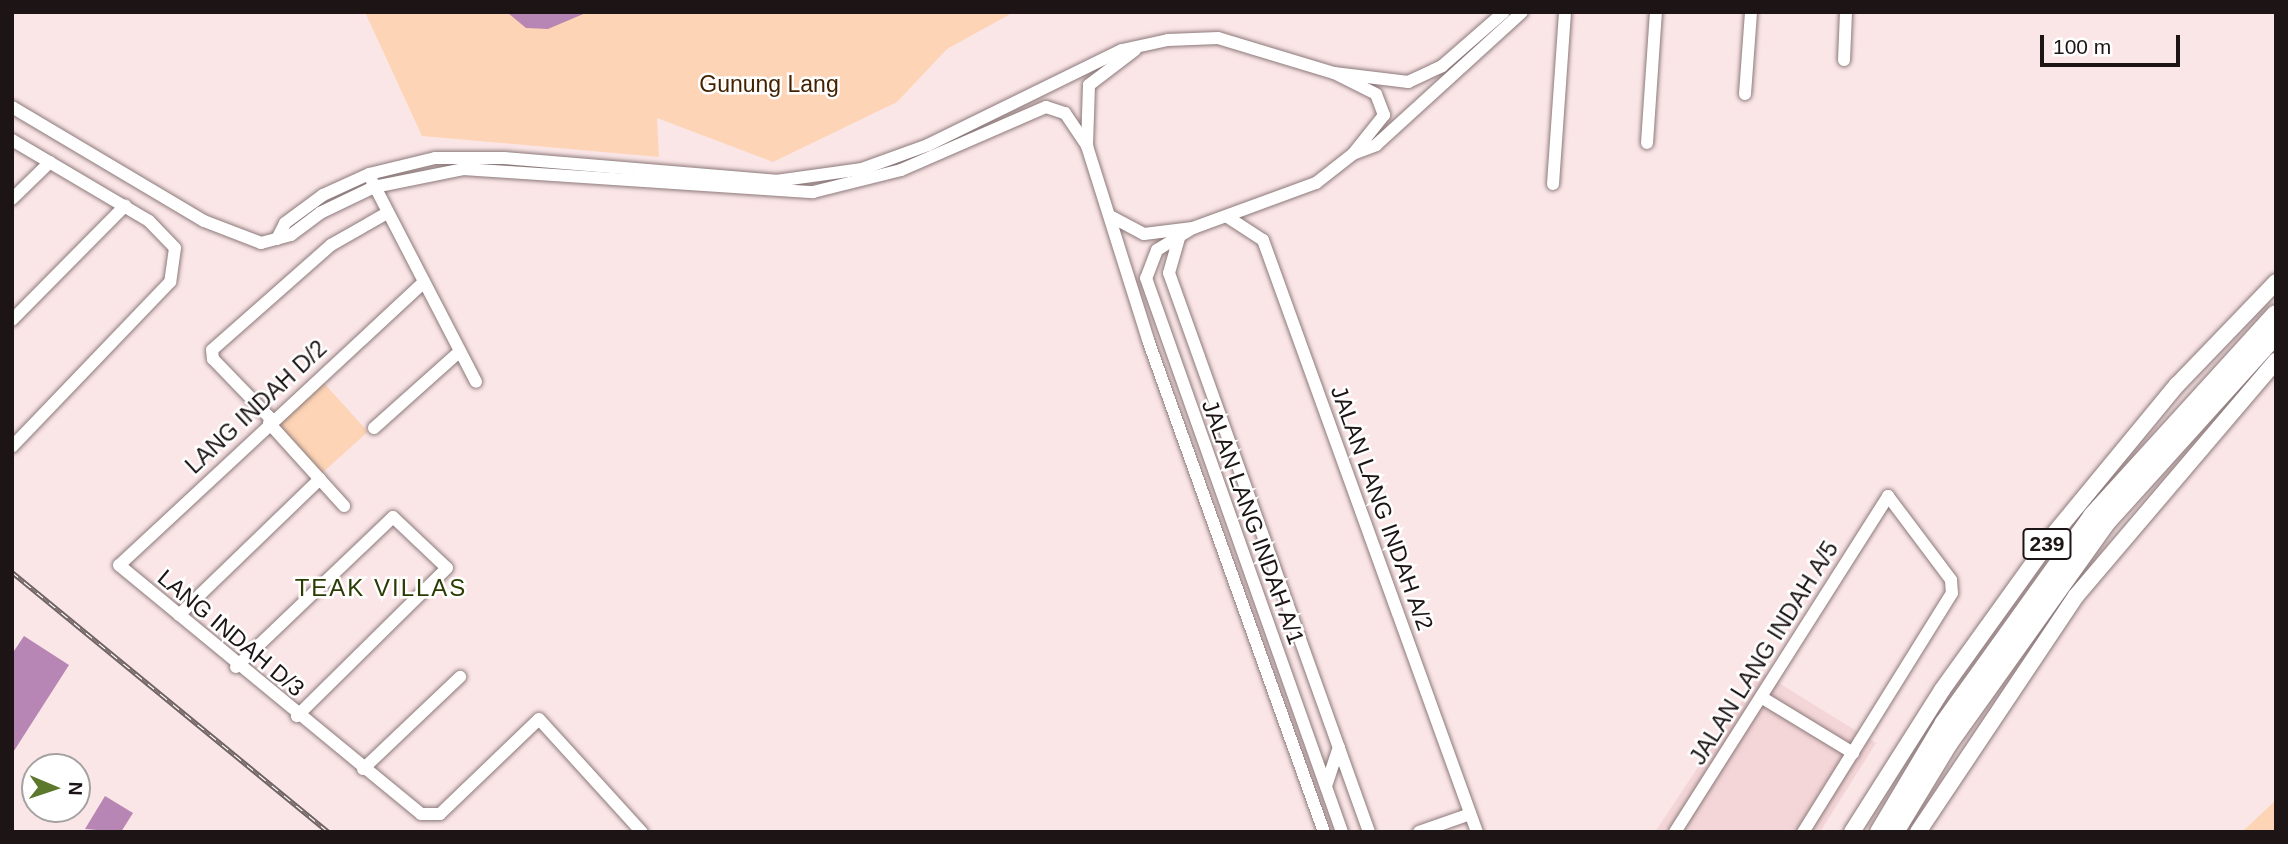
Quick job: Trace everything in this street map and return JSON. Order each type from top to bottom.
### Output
[{"type":"highway","points":[[1880,832],[1944,723],[2092,516],[2276,314]]},
{"type":"highway","points":[[1895,832],[1949,743],[2105,524],[2276,335]]},
{"type":"main road","name":"239","points":[[1852,832],[1942,690],[2054,534],[2177,385],[2276,282]]},
{"type":"main road","points":[[1918,832],[2076,596],[2276,361]]},
{"type":"street","points":[[1334,73],[1415,81],[1504,12]]},
{"type":"street","points":[[1353,154],[1376,145],[1522,12]]},
{"type":"street","points":[[1553,184],[1565,12]]},
{"type":"street","points":[[1647,142],[1656,12]]},
{"type":"street","points":[[1745,94],[1751,12]]},
{"type":"street","points":[[1844,60],[1846,12]]},
{"type":"street","points":[[1087,146],[1086,91],[1099,74],[1135,50],[1168,40],[1218,37],[1334,73],[1376,94],[1384,110],[1381,124],[1353,154],[1316,183],[1193,228],[1144,234],[1110,216]]},
{"type":"street","points":[[277,239],[310,203],[369,174],[463,156],[776,181],[830,175],[902,156],[1122,50],[1135,50]]},
{"type":"street","points":[[12,107],[204,221],[257,243],[277,239],[374,187],[463,169],[813,192],[892,174],[1046,107],[1065,113],[1087,146],[1324,832]]},
{"type":"street","points":[[12,140],[125,206],[175,248],[170,282],[12,447]]},
{"type":"street","points":[[12,199],[50,162]]},
{"type":"street","points":[[369,174],[476,382]]},
{"type":"street","points":[[12,320],[125,206]]},
{"type":"street","points":[[344,506],[212,351],[331,245],[387,213]]},
{"type":"street","name":"JALAN LANG INDAH A/2","points":[[1226,216],[1263,240],[1477,832]]},
{"type":"street","name":"JALAN LANG INDAH A/1","points":[[1193,228],[1157,250],[1146,278],[1342,832]]},
{"type":"street","name":"JALAN LANG INDAH A/1","points":[[1179,238],[1169,273],[1369,832]]},
{"type":"street","name":"LANG INDAH D/2","points":[[119,565],[270,422],[424,282]]},
{"type":"street","points":[[374,428],[460,351]]},
{"type":"street","points":[[180,615],[320,479]]},
{"type":"street","name":"JALAN LANG INDAH A/5","points":[[1675,832],[1888,496],[1953,590],[1853,753]]},
{"type":"street","points":[[236,667],[393,517],[447,568],[297,716]]},
{"type":"street","name":"LANG INDAH D/3","points":[[119,565],[180,615],[236,667],[421,814],[440,814],[538,719],[642,832]]},
{"type":"street","points":[[363,769],[460,677]]},
{"type":"street","points":[[1761,697],[1853,753],[1802,832]]},
{"type":"street","points":[[1326,786],[1339,747]]},
{"type":"street","points":[[1419,832],[1470,814]]},
{"type":"shaded area","points":[[588,12],[548,29],[526,28],[508,13]]},
{"type":"shaded area","points":[[24,636],[69,665],[12,754],[12,654]]},
{"type":"shaded area","points":[[1761,672],[1876,743],[1820,832],[1655,832]]},
{"type":"shaded area","points":[[105,796],[133,813],[121,832],[85,829]]},
{"type":"green space","name":"Gunung Lang","points":[[365,12],[1014,12],[947,49],[897,102],[773,162],[657,118],[659,157],[422,136]]},
{"type":"green space","points":[[323,382],[368,432],[322,473],[277,423]]},
{"type":"green space","points":[[2276,800],[2276,832],[2242,832]]},
{"type":"railway","points":[[12,572],[329,832]]},
{"type":"district","name":"TEAK VILLAS","points":[[381,588]]}]
